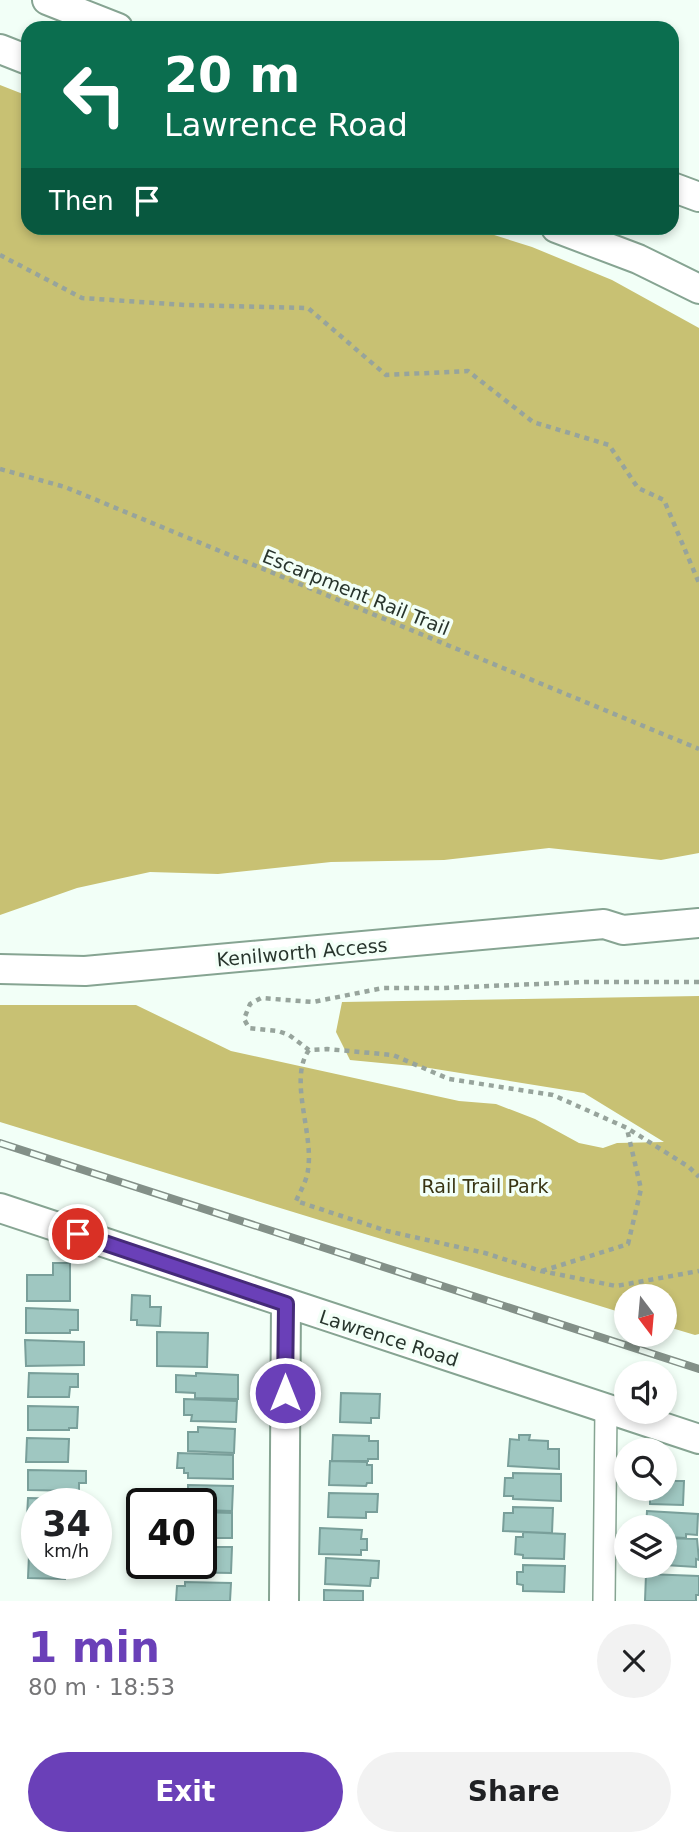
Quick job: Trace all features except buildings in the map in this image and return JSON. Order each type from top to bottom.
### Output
[{"type":"main road","points":[[47,0],[100,21]]},
{"type":"main road","points":[[0,49],[21,57]]},
{"type":"main road","points":[[679,190],[699,197]]},
{"type":"main road","points":[[574,235],[638,260],[699,289]]},
{"type":"main road","name":"Kenilworth Access","points":[[604,924],[620,914],[699,904]]},
{"type":"main road","name":"Kenilworth Access","points":[[0,969],[85,971],[604,924],[623,930],[699,923]]},
{"type":"main road","name":"Lawrence Road","points":[[0,1208],[699,1439]]},
{"type":"main road","points":[[284,1601],[286,1304]]},
{"type":"street","points":[[604,1601],[606,1409]]},
{"type":"path","points":[[0,256],[82,298],[185,305],[308,308],[386,375],[468,371],[533,422],[609,445],[638,488],[664,500],[699,583]]},
{"type":"path","name":"Escarpment Rail Trail","points":[[0,469],[65,487],[699,749]]},
{"type":"path","points":[[699,982],[586,982],[383,988],[313,1003],[255,1000],[247,1009],[244,1019],[249,1028],[289,1035],[309,1050],[393,1055],[449,1079],[553,1095],[627,1128],[689,1167],[699,1177]]},
{"type":"path","points":[[309,1050],[302,1061],[300,1091],[308,1127],[309,1171],[296,1201],[387,1231],[485,1253],[541,1271],[616,1286],[699,1271]]},
{"type":"path","points":[[541,1271],[628,1244],[641,1189],[627,1128]]},
{"type":"green space","points":[[0,85],[21,93],[21,235],[494,235],[532,247],[612,280],[699,328],[699,853],[661,860],[549,848],[444,860],[331,862],[218,874],[150,872],[77,888],[0,915]]},
{"type":"green space","name":"Rail Trail Park","points":[[699,996],[699,1334],[677,1330],[677,1284],[614,1284],[614,1310],[0,1122],[0,1005],[136,1005],[231,1051],[459,1101],[496,1104],[535,1119],[579,1143],[603,1148],[617,1143],[664,1142],[584,1093],[423,1067],[350,1060],[336,1032],[342,1002]]},
{"type":"railway","points":[[0,1143],[699,1369]]},
{"type":"route","points":[[78,1234],[286,1304],[285,1393]]}]
